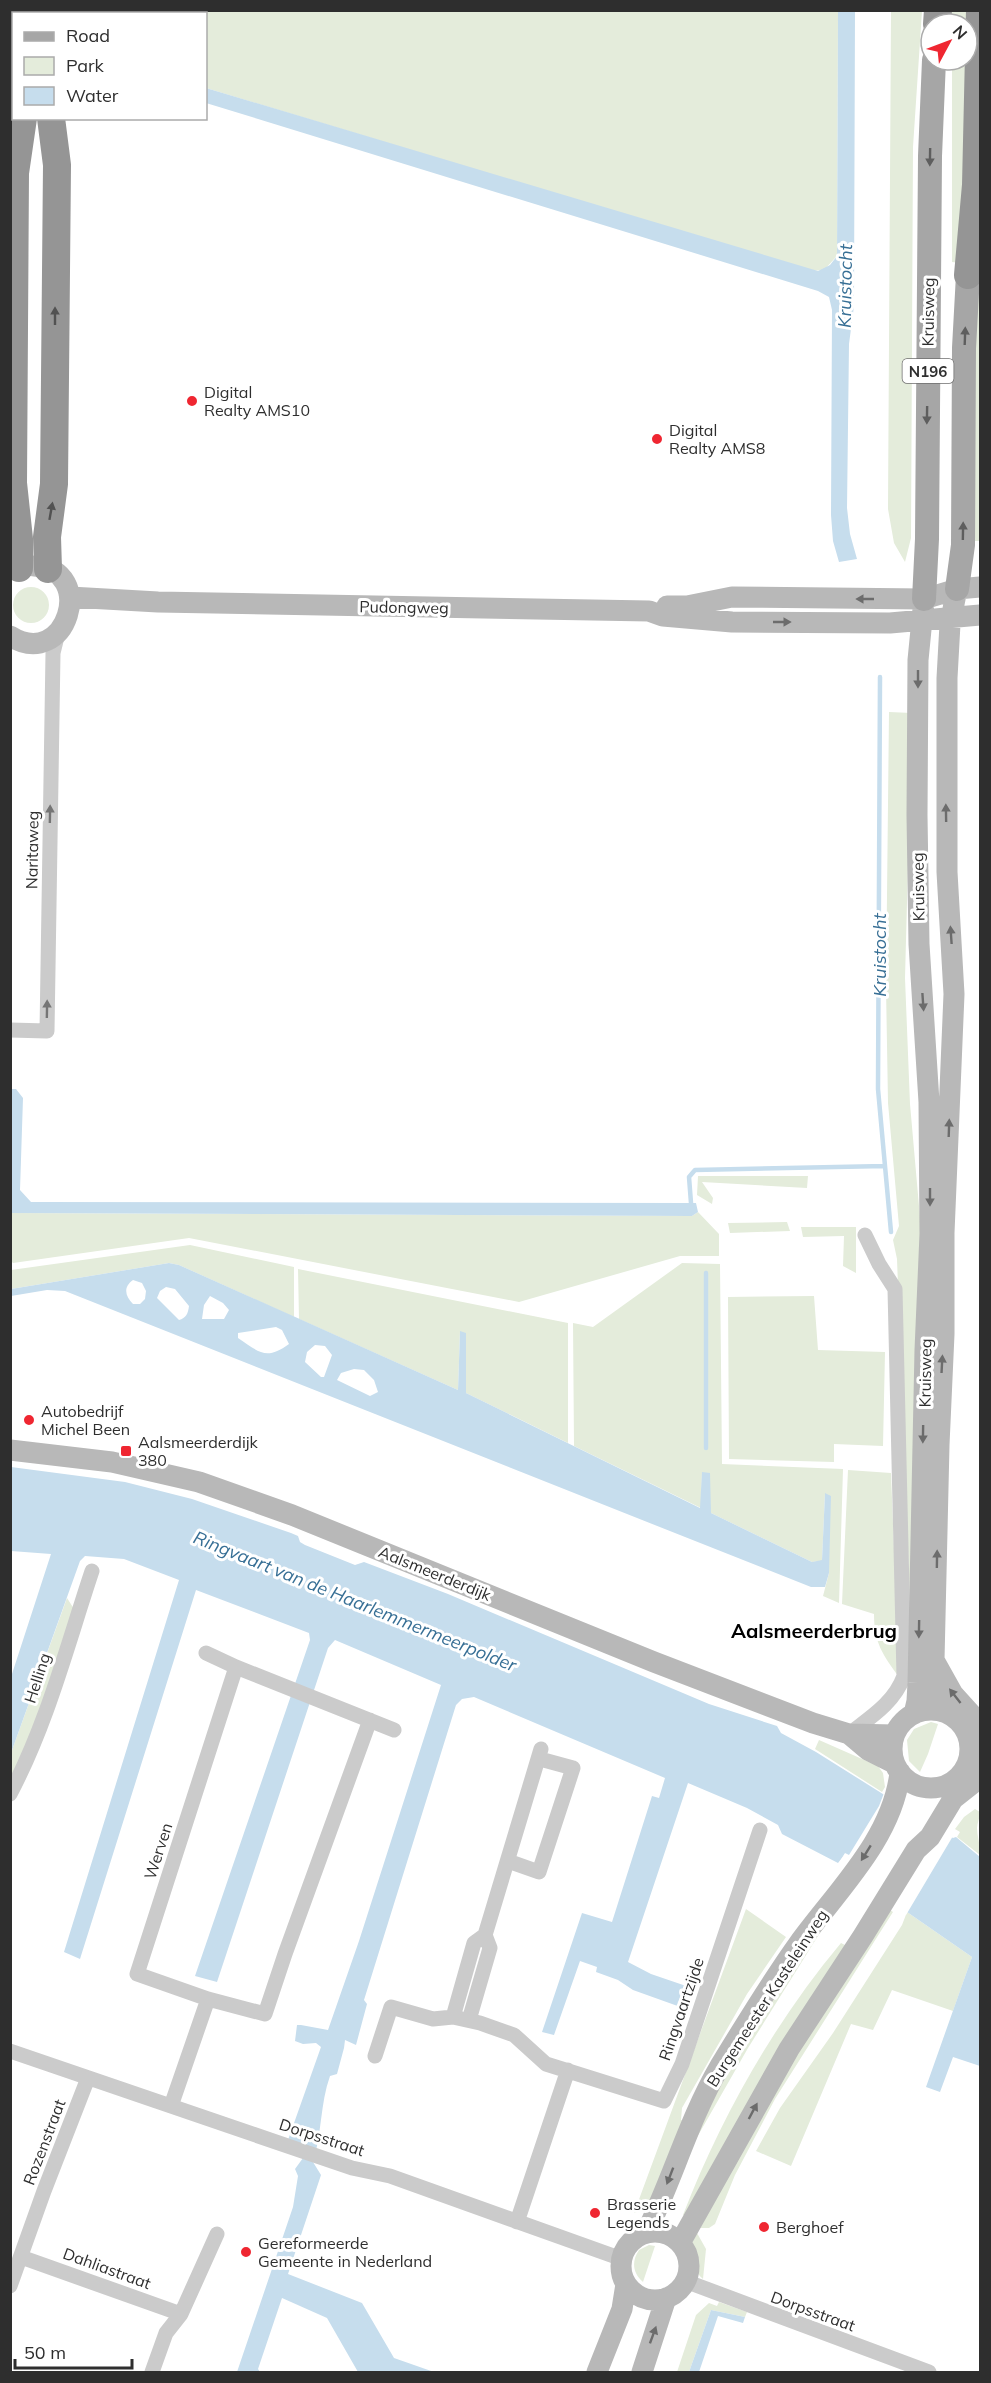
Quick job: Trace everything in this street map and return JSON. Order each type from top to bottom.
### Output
[{"type":"highway","name":"Kruisweg","points":[[968,275],[975,193],[980,10]]},
{"type":"highway","points":[[15,570],[20,539],[13,483],[15,173],[23,120]]},
{"type":"highway","points":[[48,569],[47,537],[54,484],[57,165],[51,120]]},
{"type":"main road","name":"Kruisweg","points":[[914,1714],[918,1683],[925,1350],[930,1234],[929,1102],[919,944],[918,660],[927,539],[930,156],[934,72]]},
{"type":"main road","name":"Kruisweg","points":[[941,1711],[932,1691],[930,1671],[934,1660],[944,1334],[944,1233],[954,994],[947,872],[947,666],[951,617],[963,545],[964,348],[968,275]]},
{"type":"main road","points":[[10,636],[24,642],[36,643],[48,640],[65,624],[70,605],[66,585],[48,569],[38,566],[15,570]]},
{"type":"main road","points":[[922,610],[957,589],[981,587]]},
{"type":"main road","name":"Pudongweg","points":[[70,605],[158,602],[649,611],[662,606],[687,606],[732,597],[922,610]]},
{"type":"main road","points":[[922,610],[951,617],[981,615]]},
{"type":"main road","name":"Aalsmeerderdijk","points":[[10,1450],[112,1462],[199,1482],[292,1515],[654,1662],[813,1723],[849,1734],[894,1735]]},
{"type":"main road","points":[[934,1660],[953,1694],[981,1729]]},
{"type":"main road","points":[[680,2243],[692,2226],[768,2083],[916,1850],[921,1831],[932,1823],[952,1791],[965,1769],[970,1751],[967,1732],[962,1724],[941,1711],[927,1710],[914,1714],[903,1722],[894,1735],[892,1752],[897,1768],[911,1783],[926,1788],[952,1791],[972,1784],[981,1767]]},
{"type":"main road","name":"Aalsmeerderdijk","points":[[849,1734],[868,1750],[897,1768]]},
{"type":"main road","name":"Burgemeester Kasteleinweg","points":[[646,2233],[691,2122],[715,2074],[797,1946],[824,1909],[846,1885],[886,1821],[894,1799],[897,1768]]},
{"type":"main road","points":[[597,2373],[622,2309],[626,2284],[622,2272],[622,2259],[630,2242],[646,2233],[662,2232],[672,2236],[685,2250],[689,2266],[685,2282],[677,2292],[666,2298],[652,2300],[639,2296],[626,2284]]},
{"type":"main road","points":[[642,2373],[666,2298]]},
{"type":"street","name":"Naritaweg","points":[[10,1030],[47,1031],[53,653],[58,633]]},
{"type":"street","name":"Kruisweg","points":[[849,1734],[892,1698],[904,1676],[895,1289],[879,1264],[865,1235]]},
{"type":"street","name":"Helling","points":[[10,1794],[28,1760],[92,1571]]},
{"type":"street","points":[[207,1653],[236,1667],[394,1730]]},
{"type":"street","name":"Werven","points":[[236,1667],[137,1974],[208,1999],[265,2014],[370,1720]]},
{"type":"street","points":[[453,2017],[474,1943],[485,1935],[540,1754],[573,1768],[539,1872],[508,1861]]},
{"type":"street","name":"Ringvaartzijde","points":[[375,2056],[391,2007],[433,2019],[453,2017],[469,2020],[514,2035],[546,2064],[664,2101],[682,2064],[760,1830]]},
{"type":"street","points":[[469,2020],[490,1948],[485,1935]]},
{"type":"street","points":[[171,2106],[208,1999]]},
{"type":"street","name":"Dorpsstraat","points":[[10,2051],[352,2168],[390,2176],[622,2259]]},
{"type":"street","points":[[517,2222],[568,2070]]},
{"type":"street","name":"Rozenstraat","points":[[10,2286],[88,2078]]},
{"type":"street","points":[[152,2373],[166,2332],[181,2314],[217,2234]]},
{"type":"street","name":"Dahliastraat","points":[[21,2257],[181,2314]]},
{"type":"street","name":"Dorpsstraat","points":[[685,2282],[929,2373]]},
{"type":"green space","points":[[65,10],[838,11],[837,256],[824,270],[810,271],[207,88],[207,12],[65,12]]},
{"type":"green space","points":[[891,11],[922,11],[919,12],[919,56],[913,147],[911,538],[905,562],[894,543],[888,509]]},
{"type":"green space","points":[[952,72],[968,72],[967,186],[960,263],[952,262]]},
{"type":"green space","points":[[980,230],[979,541],[971,541],[973,334]]},
{"type":"green space","points":[[31,587],[44,592],[49,605],[44,618],[31,623],[18,618],[13,605],[18,592]]},
{"type":"green space","points":[[889,712],[912,713],[905,978],[910,1104],[921,1229],[912,1654],[897,1259],[893,1240],[899,1226],[888,1103],[886,987]]},
{"type":"green space","points":[[698,1176],[808,1176],[807,1188],[702,1182],[713,1198],[712,1204],[697,1195]]},
{"type":"green space","points":[[698,1212],[719,1234],[719,1256],[680,1256],[519,1302],[189,1238],[13,1263],[11,1261],[11,1213],[692,1216]]},
{"type":"green space","points":[[787,1222],[790,1231],[730,1233],[728,1223]]},
{"type":"green space","points":[[801,1227],[856,1227],[856,1273],[843,1266],[844,1236],[803,1237]]},
{"type":"green space","points":[[190,1245],[294,1267],[294,1317],[179,1265],[169,1263],[11,1289],[11,1270]]},
{"type":"green space","points":[[682,1263],[720,1264],[722,1464],[843,1469],[839,1603],[823,1596],[829,1573],[825,1493],[822,1561],[812,1562],[711,1513],[702,1472],[701,1508],[574,1446],[573,1323],[593,1327]]},
{"type":"green space","points":[[298,1269],[568,1323],[568,1443],[466,1393],[460,1331],[458,1390],[299,1319]]},
{"type":"green space","points":[[814,1296],[818,1350],[885,1352],[883,1446],[834,1444],[834,1462],[729,1459],[728,1297]]},
{"type":"green space","points":[[848,1470],[891,1473],[899,1677],[888,1662],[878,1641],[874,1614],[842,1604]]},
{"type":"green space","points":[[67,1598],[76,1612],[11,1786],[11,1753]]},
{"type":"green space","points":[[931,1722],[938,1724],[920,1772],[909,1761],[907,1740],[914,1729]]},
{"type":"green space","points":[[819,1740],[878,1766],[883,1773],[885,1787],[882,1792],[815,1749]]},
{"type":"green space","points":[[975,1809],[980,1812],[977,1828],[980,1855],[957,1837],[960,1832],[955,1829],[964,1817]]},
{"type":"green space","points":[[746,1909],[786,1937],[747,1994],[682,2108],[681,2120],[686,2121],[650,2210],[634,2213]]},
{"type":"green space","points":[[890,1910],[893,1912],[775,2099],[735,2175],[715,2224],[709,2228],[700,2228],[756,2118]]},
{"type":"green space","points":[[907,1912],[972,1957],[953,2011],[892,1990],[873,2030],[851,2024],[791,2166],[756,2151],[780,2108],[833,2033],[902,1925]]},
{"type":"green space","points":[[823,1928],[748,2048],[696,2139],[737,2043]]},
{"type":"green space","points":[[841,1943],[847,1946],[689,2219],[683,2215],[698,2178],[751,2072],[793,2005]]},
{"type":"green space","points":[[697,2233],[706,2249],[703,2279],[693,2263],[691,2251]]},
{"type":"green space","points":[[649,2245],[655,2246],[643,2282],[635,2271],[634,2263],[639,2250]]},
{"type":"green space","points":[[719,2302],[747,2312],[745,2317],[711,2310],[689,2372],[677,2372],[696,2315],[709,2303],[717,2306]]},
{"type":"water","points":[[838,11],[855,11],[854,306],[849,344],[847,508],[850,534],[857,559],[839,562],[833,541],[831,515],[832,310],[829,297],[818,291],[207,103],[207,88],[818,271],[830,265],[837,256]]},
{"type":"water","points":[[11,1089],[16,1089],[23,1098],[20,1190],[31,1202],[696,1203],[698,1212],[692,1216],[11,1213]]},
{"type":"water","points":[[169,1263],[179,1265],[458,1390],[460,1331],[466,1333],[466,1393],[700,1508],[702,1472],[710,1473],[711,1513],[812,1562],[822,1560],[825,1493],[831,1496],[829,1573],[825,1587],[811,1587],[65,1291],[47,1290],[11,1296],[11,1289]],"holes":[[[133,1280],[142,1283],[146,1291],[145,1299],[140,1304],[133,1304],[128,1298],[126,1292]],[[166,1287],[175,1289],[189,1306],[188,1311],[179,1320],[157,1298],[160,1291]],[[210,1296],[223,1303],[229,1310],[224,1319],[202,1319],[204,1305]],[[276,1327],[282,1330],[289,1344],[274,1352],[263,1353],[238,1338],[238,1333]],[[315,1345],[325,1346],[332,1355],[324,1377],[321,1377],[305,1362],[307,1352]],[[354,1369],[364,1370],[374,1380],[378,1392],[370,1396],[337,1380],[341,1373]]]},
{"type":"water","name":"Ringvaart van de Haarlemmermeerpolder","points":[[11,1467],[125,1482],[192,1499],[291,1533],[298,1536],[300,1542],[305,1545],[355,1565],[364,1562],[448,1594],[709,1704],[777,1726],[781,1733],[816,1752],[953,1838],[956,1837],[980,1857],[980,2066],[953,2057],[940,2092],[926,2087],[972,1957],[907,1912],[915,1898],[845,1854],[838,1863],[782,1834],[778,1825],[747,1808],[688,1783],[628,1962],[651,1974],[692,1988],[686,2009],[633,1990],[618,1980],[596,1972],[597,1967],[580,1961],[554,2035],[542,2032],[582,1913],[612,1922],[652,1796],[659,1798],[665,1778],[474,1697],[462,1699],[456,1705],[364,2000],[367,2004],[356,2045],[345,2040],[337,2074],[330,2076],[313,2162],[321,2175],[288,2274],[362,2303],[394,2358],[434,2372],[358,2372],[327,2318],[282,2298],[258,2369],[260,2372],[237,2372],[293,2207],[298,2176],[295,2169],[303,2158],[288,2140],[321,2047],[316,2043],[303,2044],[295,2041],[297,2025],[328,2030],[441,1685],[335,1640],[328,1648],[217,1982],[195,1976],[310,1640],[309,1633],[196,1590],[80,1959],[64,1952],[179,1580],[124,1559],[85,1556],[80,1561],[11,1753],[11,1677],[51,1554],[11,1551]]},
{"type":"water","points":[[711,2310],[745,2317],[743,2323],[718,2316],[699,2372],[689,2372]]},
{"type":"pier","points":[[884,1793],[953,1836],[906,1915],[904,1911],[911,1898],[845,1858],[840,1866],[837,1866],[845,1853],[849,1855],[879,1806]]},
{"type":"waterway","name":"Kruistocht","points":[[880,677],[878,1089],[891,1232]]},
{"type":"waterway","points":[[691,1203],[689,1177],[695,1170],[885,1166]]},
{"type":"waterway","points":[[706,1273],[706,1448]]},
{"type":"place","name":"Digital Realty AMS10","points":[[192,401]]},
{"type":"place","name":"Digital Realty AMS8","points":[[657,439]]},
{"type":"place","name":"Autobedrijf Michel Been","points":[[29,1420]]},
{"type":"place","name":"Aalsmeerderdijk 380","points":[[126,1451]]},
{"type":"place","name":"Brasserie Legends","points":[[595,2213]]},
{"type":"place","name":"Berghoef","points":[[764,2227]]},
{"type":"place","name":"Gereformeerde Gemeente in Nederland","points":[[246,2252]]},
{"type":"district","name":"Aalsmeerderbrug","points":[[814,1630]]}]
